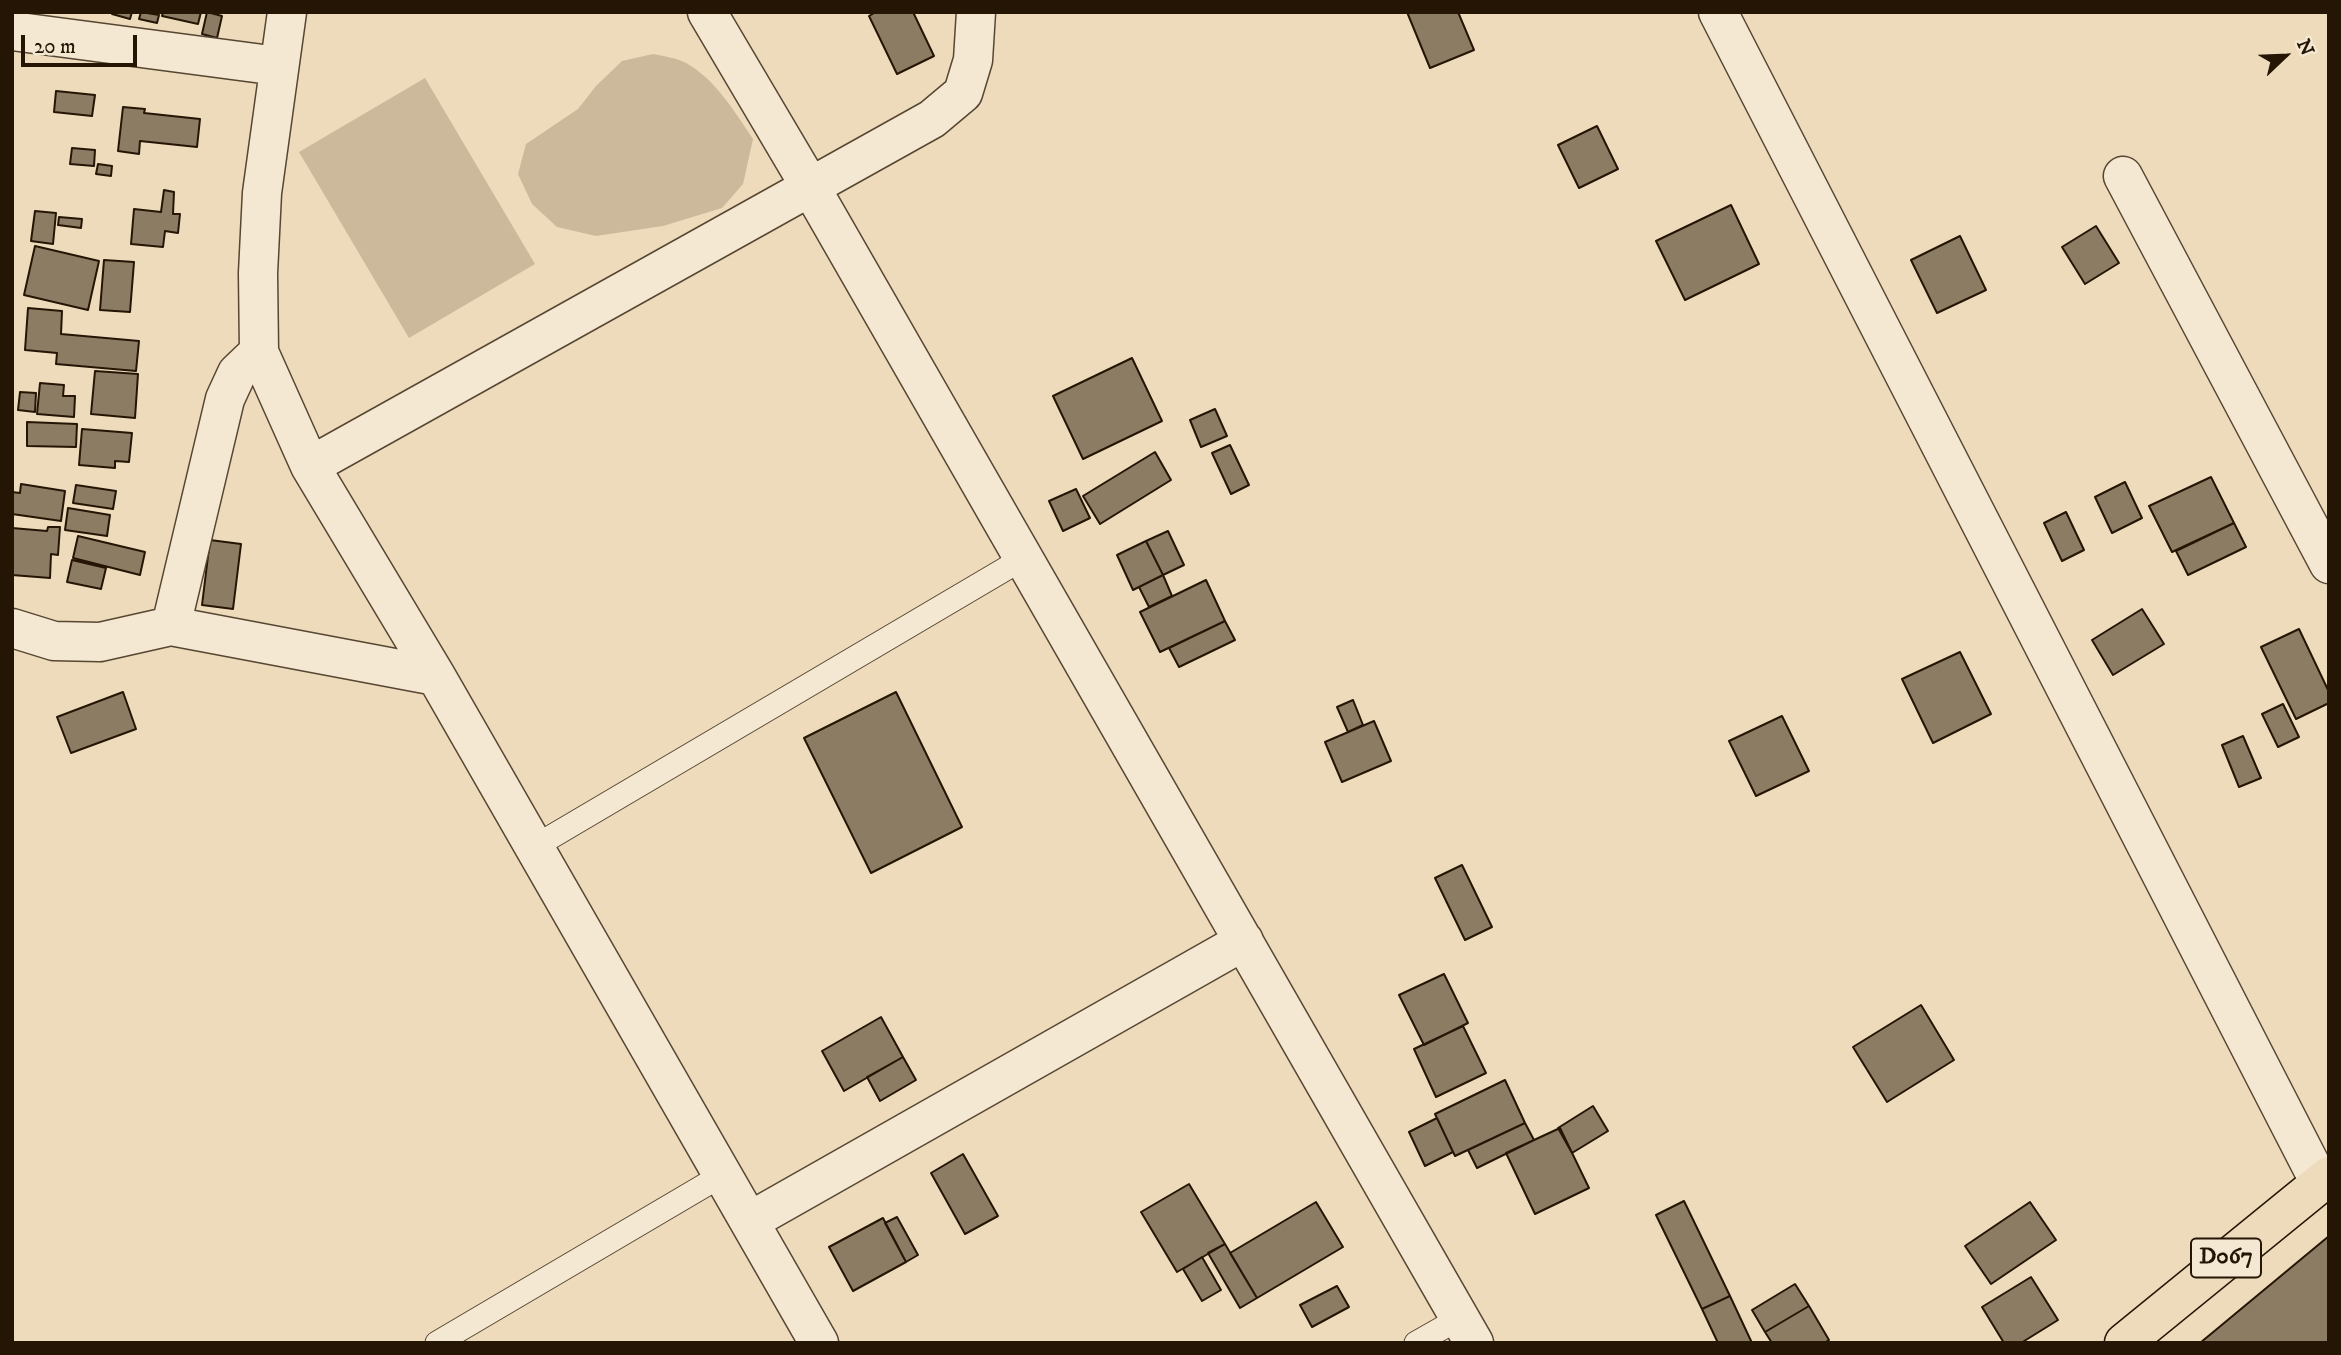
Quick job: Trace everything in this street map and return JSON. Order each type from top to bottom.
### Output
[{"type":"main road","name":"D067","points":[[2124,1343],[2324,1179]]},
{"type":"street","points":[[287,12],[262,193],[258,272],[259,352],[310,466],[436,676],[819,1343]]},
{"type":"street","points":[[707,12],[811,188],[1467,1330]]},
{"type":"street","points":[[310,466],[932,119],[963,93],[973,60],[976,12]]},
{"type":"street","points":[[1718,12],[2324,1179]]},
{"type":"street","points":[[12,31],[278,66]]},
{"type":"street","points":[[2123,176],[2329,564]]},
{"type":"street","points":[[171,626],[225,399],[237,373],[259,352]]},
{"type":"street","points":[[12,628],[54,641],[100,642],[171,626],[436,676]]},
{"type":"street","points":[[750,1221],[1244,941]]},
{"type":"lane","points":[[534,847],[1024,558]]},
{"type":"lane","points":[[438,1343],[724,1174]]},
{"type":"lane","points":[[1416,1343],[1467,1330]]},
{"type":"shaded area","points":[[653,54],[678,60],[696,70],[724,97],[739,118],[753,139],[743,184],[722,208],[663,226],[596,236],[557,227],[532,204],[518,174],[526,144],[578,109],[596,86],[622,61]]},
{"type":"shaded area","points":[[425,78],[535,264],[409,338],[299,152]]},
{"type":"building","points":[[112,12],[132,12],[130,19]]},
{"type":"building","points":[[141,12],[159,15],[157,23],[139,19]]},
{"type":"building","points":[[163,12],[201,12],[198,24],[162,16]]},
{"type":"building","points":[[207,12],[222,16],[217,38],[202,34]]},
{"type":"building","points":[[876,12],[913,12],[934,56],[897,74],[869,16]]},
{"type":"building","points":[[1407,12],[1458,12],[1474,50],[1430,68]]},
{"type":"building","points":[[56,91],[95,95],[92,116],[54,112]]},
{"type":"building","points":[[123,107],[145,109],[144,113],[200,119],[197,147],[140,141],[139,154],[118,151]]},
{"type":"building","points":[[1597,126],[1618,169],[1579,188],[1558,145]]},
{"type":"building","points":[[72,148],[95,150],[94,166],[70,164]]},
{"type":"building","points":[[98,164],[112,166],[111,176],[96,174]]},
{"type":"building","points":[[164,190],[174,192],[173,214],[180,214],[178,233],[165,231],[163,247],[131,244],[134,209],[161,212]]},
{"type":"building","points":[[1731,205],[1759,264],[1685,300],[1656,241]]},
{"type":"building","points":[[35,211],[56,213],[53,244],[31,241]]},
{"type":"building","points":[[59,217],[82,219],[81,228],[58,225]]},
{"type":"building","points":[[2096,226],[2119,263],[2085,284],[2062,247]]},
{"type":"building","points":[[1960,236],[1986,290],[1937,313],[1911,260]]},
{"type":"building","points":[[35,246],[99,261],[88,310],[24,295]]},
{"type":"building","points":[[104,260],[134,262],[130,312],[100,310]]},
{"type":"building","points":[[28,308],[62,311],[61,334],[139,341],[136,371],[56,364],[57,353],[25,350]]},
{"type":"building","points":[[1132,358],[1162,421],[1083,459],[1053,396]]},
{"type":"building","points":[[95,371],[138,374],[135,418],[91,414]]},
{"type":"building","points":[[40,383],[64,385],[63,396],[75,396],[74,417],[37,414]]},
{"type":"building","points":[[20,392],[36,393],[35,412],[18,410]]},
{"type":"building","points":[[1215,409],[1227,436],[1201,447],[1190,420]]},
{"type":"building","points":[[27,422],[77,424],[76,447],[27,446]]},
{"type":"building","points":[[82,429],[132,433],[129,462],[115,461],[115,468],[79,465]]},
{"type":"building","points":[[1230,445],[1249,485],[1231,494],[1212,453]]},
{"type":"building","points":[[1155,452],[1171,480],[1100,524],[1083,496]]},
{"type":"building","points":[[2211,477],[2234,523],[2172,552],[2149,506]]},
{"type":"building","points":[[2125,482],[2142,518],[2112,533],[2095,497]]},
{"type":"building","points":[[21,484],[65,491],[61,521],[12,514],[12,492],[20,493]]},
{"type":"building","points":[[76,485],[116,491],[113,509],[73,503]]},
{"type":"building","points":[[1076,489],[1090,518],[1063,531],[1049,501]]},
{"type":"building","points":[[68,508],[110,515],[107,536],[65,530]]},
{"type":"building","points":[[2066,512],[2084,550],[2062,561],[2044,523]]},
{"type":"building","points":[[2234,523],[2246,547],[2188,575],[2176,551]]},
{"type":"building","points":[[48,527],[60,527],[58,555],[51,554],[50,578],[12,575],[12,528],[47,531]]},
{"type":"building","points":[[1168,531],[1184,565],[1163,575],[1146,541]]},
{"type":"building","points":[[78,536],[145,552],[140,575],[73,558]]},
{"type":"building","points":[[210,540],[241,544],[233,609],[202,605]]},
{"type":"building","points":[[1146,541],[1163,575],[1133,590],[1117,555]]},
{"type":"building","points":[[72,560],[106,568],[101,589],[67,582]]},
{"type":"building","points":[[1163,575],[1172,596],[1149,607],[1139,587]]},
{"type":"building","points":[[1206,580],[1225,621],[1160,652],[1140,612]]},
{"type":"building","points":[[2142,609],[2164,644],[2113,675],[2092,640]]},
{"type":"building","points":[[1225,621],[1235,640],[1179,667],[1169,648]]},
{"type":"building","points":[[2299,629],[2329,692],[2329,703],[2296,719],[2261,647]]},
{"type":"building","points":[[1960,652],[1991,714],[1933,743],[1902,679]]},
{"type":"building","points":[[123,692],[136,729],[71,753],[57,717]]},
{"type":"building","points":[[896,692],[962,827],[871,873],[804,738]]},
{"type":"building","points":[[1353,700],[1363,725],[1348,732],[1337,707]]},
{"type":"building","points":[[2283,704],[2299,737],[2278,747],[2262,714]]},
{"type":"building","points":[[1782,716],[1809,771],[1756,796],[1729,741]]},
{"type":"building","points":[[1374,721],[1391,761],[1342,782],[1325,742]]},
{"type":"building","points":[[2243,736],[2261,778],[2239,787],[2222,745]]},
{"type":"building","points":[[1462,865],[1492,927],[1465,940],[1435,878]]},
{"type":"building","points":[[1444,974],[1468,1023],[1424,1045],[1399,995]]},
{"type":"building","points":[[1921,1005],[1954,1060],[1887,1102],[1853,1047]]},
{"type":"building","points":[[881,1017],[903,1057],[844,1091],[822,1051]]},
{"type":"building","points":[[1463,1026],[1486,1073],[1436,1097],[1414,1049]]},
{"type":"building","points":[[903,1057],[916,1080],[880,1101],[867,1077]]},
{"type":"building","points":[[1505,1080],[1525,1123],[1455,1156],[1435,1114]]},
{"type":"building","points":[[1593,1106],[1608,1131],[1572,1153],[1558,1128]]},
{"type":"building","points":[[1437,1118],[1453,1152],[1425,1166],[1409,1132]]},
{"type":"building","points":[[1525,1123],[1534,1140],[1477,1168],[1468,1150]]},
{"type":"building","points":[[1560,1128],[1589,1188],[1535,1214],[1506,1153]]},
{"type":"building","points":[[963,1154],[998,1216],[965,1234],[931,1173]]},
{"type":"building","points":[[1189,1184],[1225,1244],[1177,1272],[1141,1212]]},
{"type":"building","points":[[1684,1201],[1730,1296],[1702,1309],[1656,1215]]},
{"type":"building","points":[[1316,1202],[1343,1247],[1257,1298],[1230,1253]]},
{"type":"building","points":[[2030,1202],[2056,1240],[1991,1284],[1965,1246]]},
{"type":"building","points":[[897,1217],[918,1255],[906,1262],[885,1223]]},
{"type":"building","points":[[883,1218],[906,1262],[853,1291],[829,1247]]},
{"type":"building","points":[[2329,1236],[2329,1343],[2200,1343]]},
{"type":"building","points":[[1225,1244],[1257,1298],[1240,1308],[1208,1253]]},
{"type":"building","points":[[1202,1257],[1221,1290],[1202,1301],[1183,1269]]},
{"type":"building","points":[[2031,1277],[2058,1320],[2021,1343],[2004,1343],[1982,1307]]},
{"type":"building","points":[[1795,1284],[1809,1306],[1765,1332],[1752,1310]]},
{"type":"building","points":[[1337,1286],[1349,1307],[1312,1327],[1300,1305]]},
{"type":"building","points":[[1730,1296],[1752,1343],[1718,1343],[1702,1309]]},
{"type":"building","points":[[1809,1306],[1829,1340],[1824,1343],[1772,1343],[1765,1332]]}]
